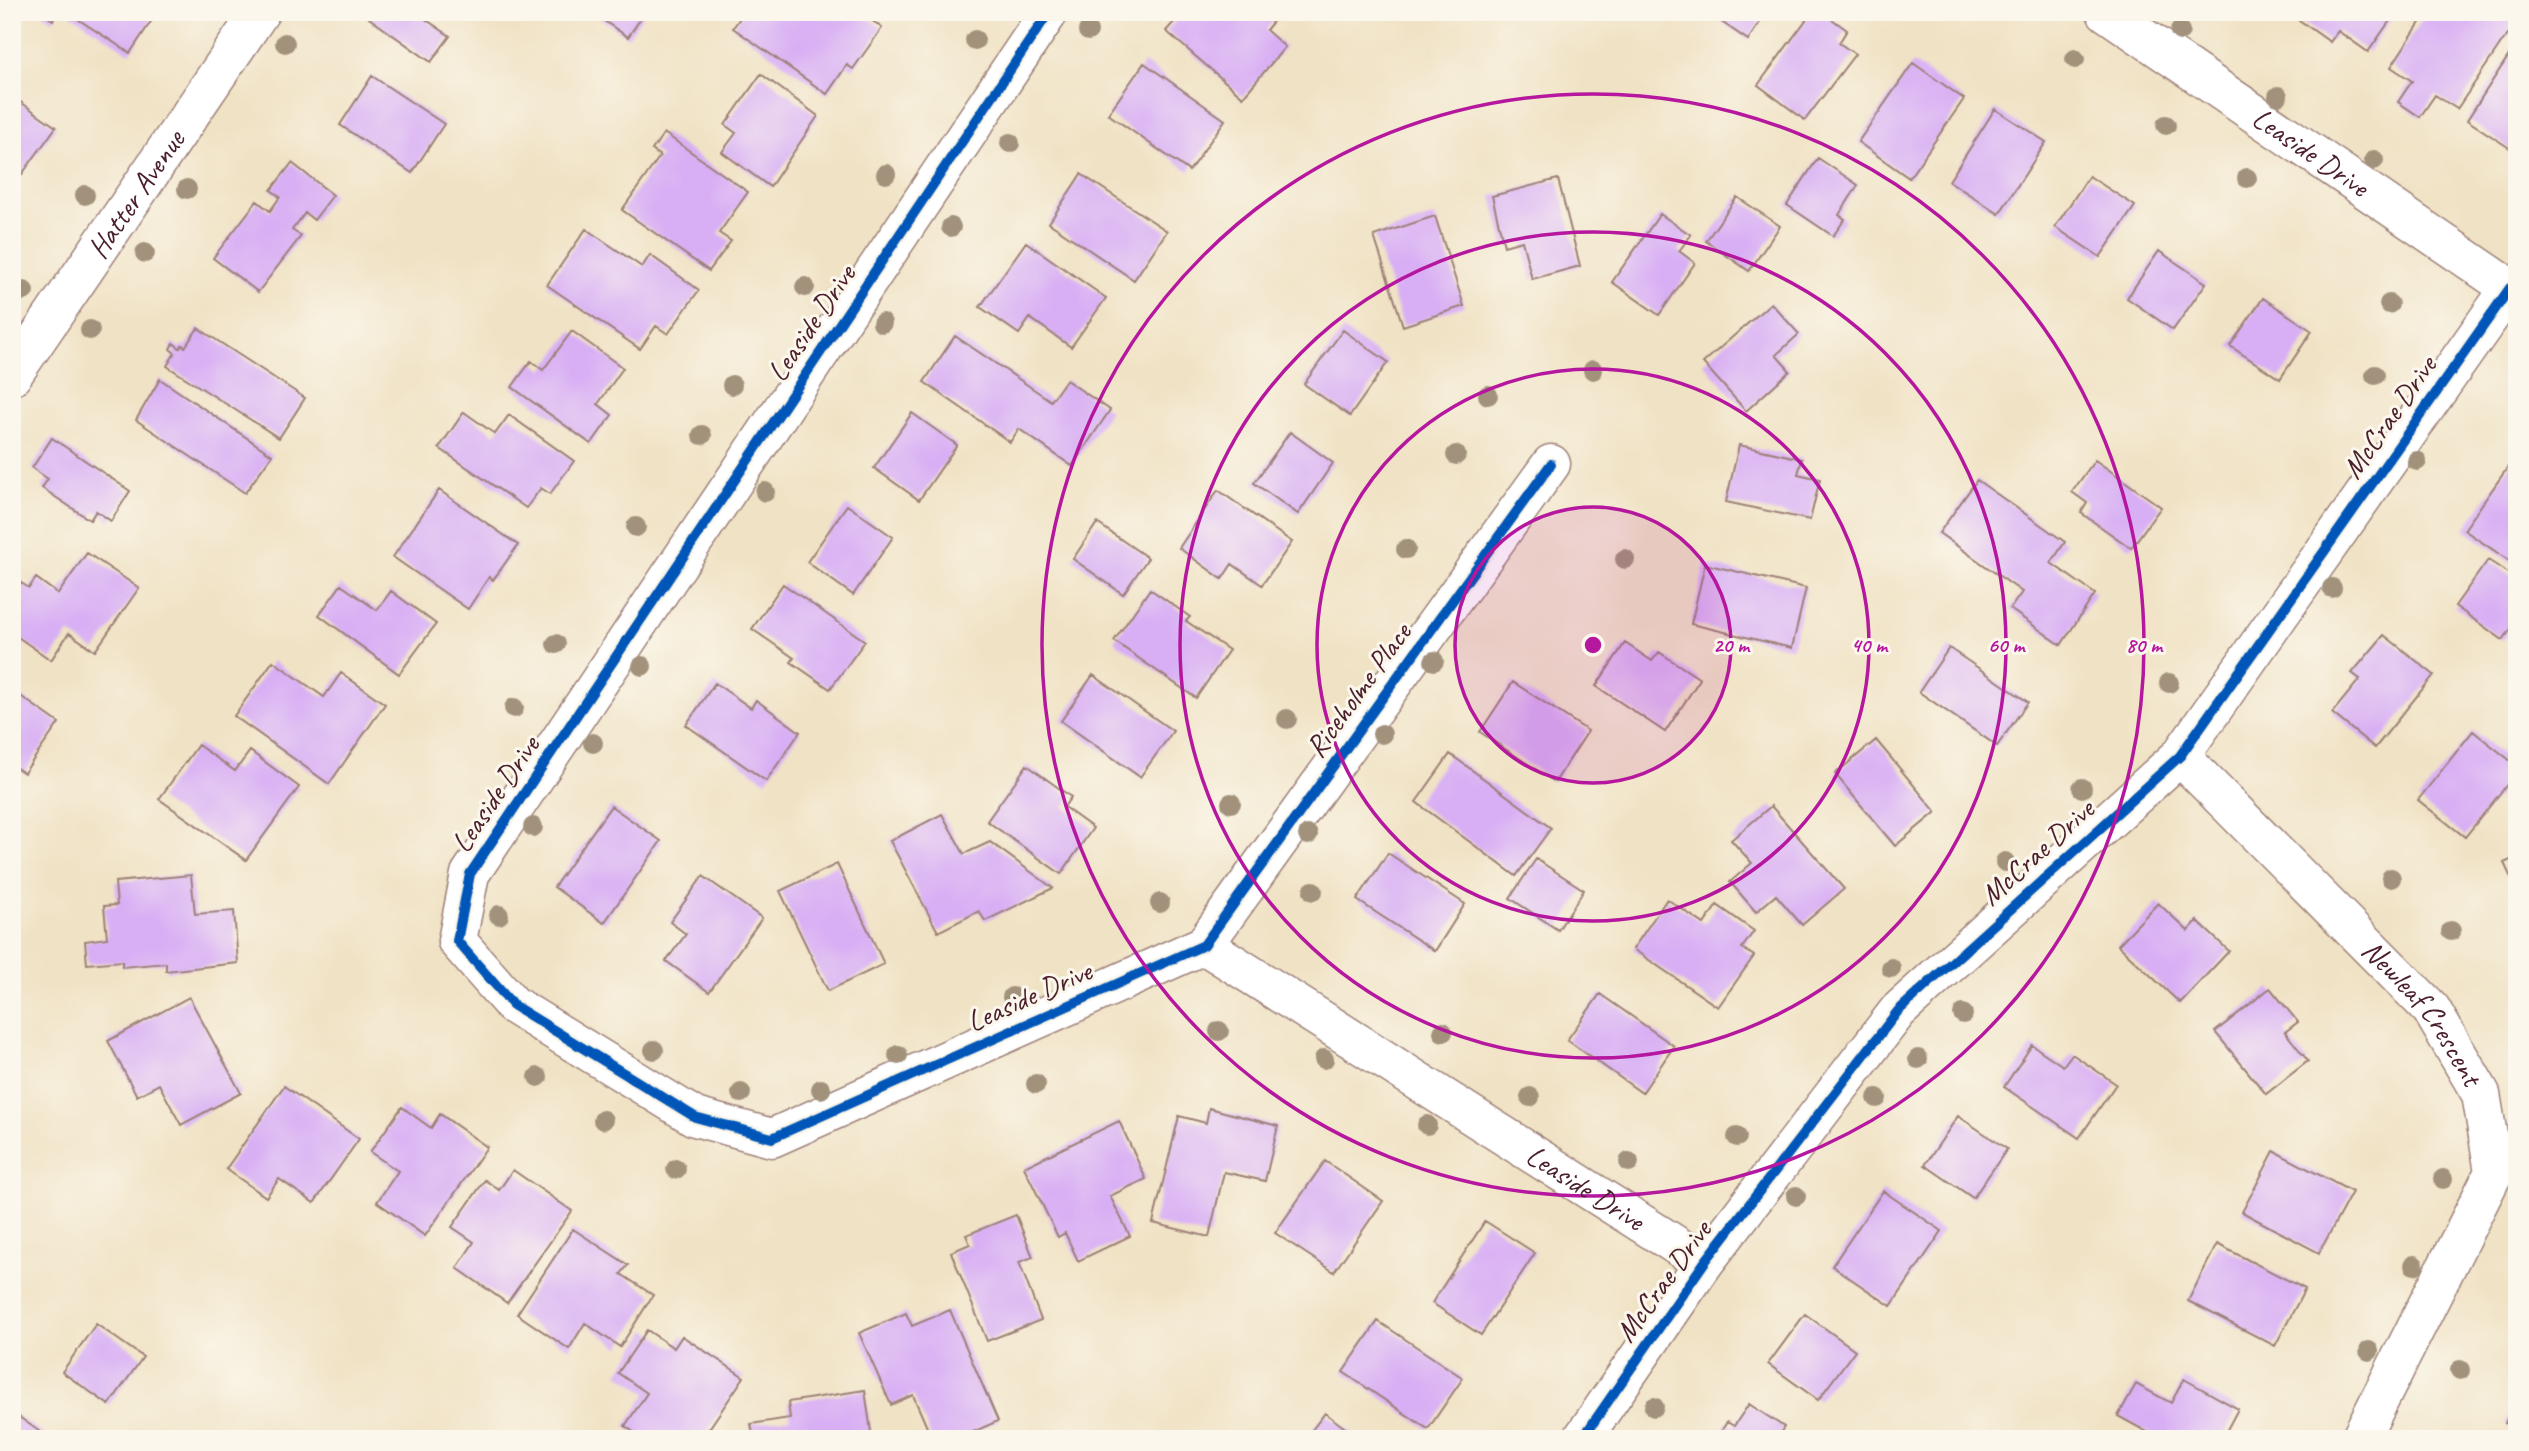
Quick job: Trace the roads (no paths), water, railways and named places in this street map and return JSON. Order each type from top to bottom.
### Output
[{"type":"street","name":"Hatter Avenue","points":[[12,376],[260,12]]},
{"type":"street","name":"Leaside Drive","points":[[1049,12],[471,874],[457,941],[513,1005],[695,1117],[772,1138],[1204,944],[1704,1263]]},
{"type":"street","name":"Leaside Drive","points":[[2106,12],[2513,291]]},
{"type":"street","name":"McCrae Drive","points":[[1582,1439],[1704,1263],[1898,1011],[2180,756],[2513,291]]},
{"type":"street","name":"Riceholme Place","points":[[1204,944],[1551,464]]},
{"type":"street","name":"Newleaf Crescent","points":[[2180,756],[2431,1009],[2481,1094],[2494,1171],[2360,1439]]}]
